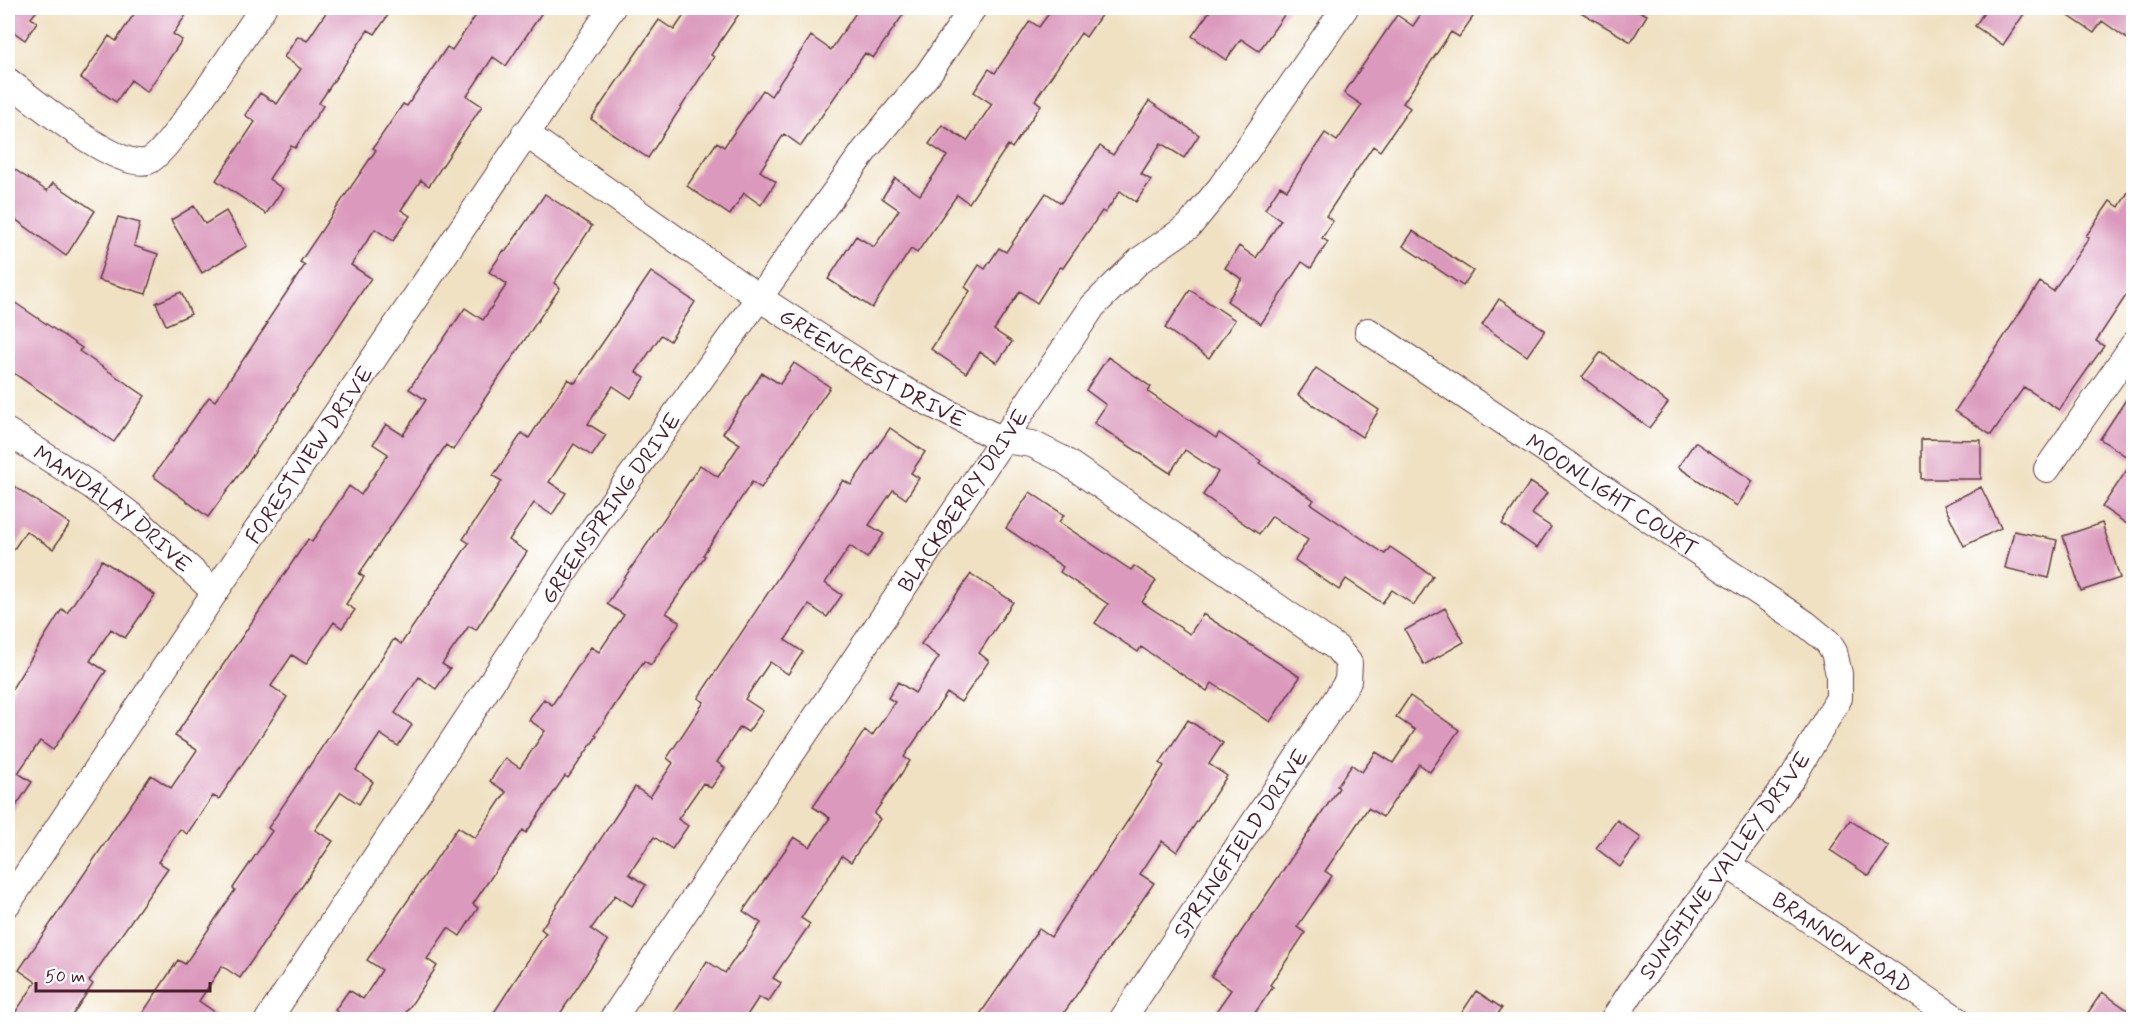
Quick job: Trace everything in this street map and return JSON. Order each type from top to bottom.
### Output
[{"type":"street","points":[[8,81],[67,126],[112,154],[138,162],[148,162],[158,156],[180,128],[263,8]]},
{"type":"street","name":"FORESTVIEW DRIVE","points":[[8,903],[215,592],[612,8]]},
{"type":"street","name":"GREENSPRING DRIVE","points":[[268,1020],[593,529],[865,150],[928,74],[973,8]]},
{"type":"street","name":"BLACKBERRY DRIVE","points":[[612,1020],[1093,306],[1140,260],[1188,225],[1221,187],[1345,8]]},
{"type":"street","name":"GREENCREST DRIVE","points":[[525,133],[758,297],[886,381],[1003,440],[1032,444],[1062,459],[1337,648],[1349,663]]},
{"type":"street","name":"MOONLIGHT COURT","points":[[1368,331],[1806,624],[1828,642],[1834,651],[1839,674]]},
{"type":"street","points":[[2047,469],[2133,344]]},
{"type":"street","name":"MANDALAY DRIVE","points":[[8,432],[92,486],[136,519],[215,592]]},
{"type":"street","name":"SPRINGFIELD DRIVE","points":[[1122,1020],[1334,704],[1348,681],[1349,663]]},
{"type":"street","name":"SUNSHINE VALLEY DRIVE","points":[[1613,1020],[1632,991],[1794,775],[1839,698],[1839,674]]},
{"type":"street","name":"BRANNON ROAD","points":[[1728,865],[1958,1020]]},
{"type":"building","points":[[8,8],[39,8],[31,18],[37,22],[25,40],[8,28]]},
{"type":"building","points":[[138,8],[176,8],[186,15],[173,34],[182,40],[147,92],[131,80],[116,102],[81,78],[109,36],[116,41]]},
{"type":"building","points":[[329,8],[393,8],[375,34],[368,30],[319,103],[323,106],[295,148],[291,146],[269,179],[283,189],[266,214],[216,180],[255,122],[245,115],[260,93],[277,104],[301,69],[284,57],[298,36],[307,41]]},
{"type":"building","points":[[481,8],[545,8],[506,66],[493,57],[467,96],[482,106],[429,186],[421,180],[401,210],[410,216],[393,241],[375,229],[351,265],[371,278],[247,464],[208,517],[153,476],[209,397],[215,401],[268,323],[266,323],[305,265],[300,262],[376,150],[373,148],[403,104],[407,106],[447,47],[452,50]]},
{"type":"building","points":[[689,8],[743,8],[711,55],[714,57],[648,158],[591,119],[659,20],[674,30]]},
{"type":"building","points":[[859,8],[892,8],[903,15],[873,58],[865,53],[801,146],[784,134],[760,171],[776,182],[761,205],[744,193],[730,215],[687,186],[717,142],[724,147],[763,90],[771,96],[811,36],[831,50]]},
{"type":"building","points":[[1053,8],[1106,8],[1086,37],[1081,33],[1035,100],[1041,105],[1012,148],[1008,145],[969,203],[957,195],[917,253],[911,249],[872,308],[828,279],[856,236],[874,247],[899,210],[882,198],[895,178],[920,195],[947,156],[929,144],[942,125],[967,141],[992,104],[974,92],[989,69],[995,73],[1030,21],[1039,27]]},
{"type":"building","points":[[1212,8],[1289,8],[1259,51],[1241,39],[1226,60],[1192,36]]},
{"type":"building","points":[[1425,8],[1479,8],[1459,37],[1451,32],[1403,103],[1410,108],[1380,151],[1373,146],[1326,216],[1333,221],[1322,238],[1328,242],[1311,268],[1302,262],[1261,324],[1227,301],[1242,279],[1225,268],[1239,246],[1256,258],[1281,220],[1265,209],[1280,186],[1287,190],[1325,133],[1337,141],[1362,105],[1344,93],[1397,15],[1413,26]]},
{"type":"building","points":[[1574,8],[1634,8],[1647,15],[1631,42]]},
{"type":"building","points":[[1987,8],[2028,8],[2003,45],[1975,26]]},
{"type":"building","points":[[2057,8],[2133,8],[2133,43],[2102,21],[2094,33]]},
{"type":"building","points":[[1149,101],[1199,135],[1184,158],[1161,143],[1141,174],[1151,180],[1136,202],[1120,191],[1105,213],[1102,211],[1063,268],[1060,267],[1037,303],[1020,291],[994,330],[1012,342],[997,363],[980,352],[966,373],[931,349],[970,291],[965,287],[979,265],[985,269],[999,248],[1006,252],[1046,193],[1061,203],[1100,146],[1113,155]]},
{"type":"building","points":[[8,165],[47,191],[53,183],[95,211],[66,256],[8,214]]},
{"type":"building","points":[[2133,184],[2133,285],[2096,341],[2104,346],[2059,410],[2024,387],[1991,435],[1955,411],[2040,282],[2053,291],[2089,238],[2086,236],[2110,201],[2119,207]]},
{"type":"building","points":[[545,194],[592,226],[554,283],[560,288],[481,404],[453,450],[446,445],[359,574],[364,577],[346,604],[355,610],[342,628],[334,622],[306,664],[292,655],[271,686],[287,697],[219,799],[213,796],[187,834],[180,829],[158,862],[168,868],[89,981],[93,984],[69,1020],[10,1020],[36,982],[19,970],[151,775],[171,788],[197,750],[175,736],[308,539],[312,542],[349,486],[361,495],[388,454],[373,444],[386,424],[403,435],[426,400],[409,389],[465,308],[483,320],[507,284],[489,272]]},
{"type":"building","points":[[194,206],[205,224],[226,211],[247,246],[202,273],[171,220]]},
{"type":"building","points":[[118,217],[140,223],[134,246],[158,254],[146,294],[98,280]]},
{"type":"building","points":[[1413,231],[1473,271],[1463,286],[1403,246]]},
{"type":"building","points":[[651,272],[695,302],[670,341],[661,335],[636,372],[645,378],[631,398],[613,386],[588,424],[606,435],[592,456],[574,444],[549,482],[566,493],[552,515],[534,503],[509,540],[527,552],[476,630],[469,626],[442,664],[450,669],[436,689],[419,677],[395,713],[412,725],[398,746],[380,734],[356,770],[373,782],[359,804],[341,792],[315,830],[333,841],[240,978],[222,966],[199,1001],[226,1020],[138,1020],[178,960],[185,964],[235,890],[233,888],[272,831],[268,828],[394,639],[401,644],[469,543],[463,539],[502,481],[493,476],[522,433],[529,438],[568,379],[575,383]]},
{"type":"building","points":[[1190,290],[1235,320],[1209,358],[1165,328]]},
{"type":"building","points":[[181,292],[191,314],[166,325],[156,303]]},
{"type":"building","points":[[8,298],[82,348],[79,351],[145,396],[114,442],[8,369]]},
{"type":"building","points":[[1499,299],[1545,330],[1527,356],[1482,325]]},
{"type":"building","points":[[1601,352],[1668,403],[1649,428],[1582,377]]},
{"type":"building","points":[[1108,357],[1151,387],[1148,392],[1216,438],[1219,433],[1261,461],[1259,463],[1314,500],[1311,504],[1385,554],[1390,547],[1433,576],[1414,605],[1392,590],[1382,603],[1346,579],[1339,590],[1295,560],[1308,540],[1272,516],[1259,534],[1203,495],[1218,472],[1185,450],[1170,473],[1094,423],[1106,405],[1086,390]]},
{"type":"building","points":[[794,363],[830,387],[761,488],[752,482],[703,555],[705,556],[666,613],[680,622],[651,665],[644,661],[568,778],[565,776],[526,833],[523,830],[473,904],[478,908],[460,936],[448,928],[427,959],[437,966],[401,1020],[349,1020],[335,1010],[349,990],[363,999],[382,970],[367,960],[458,827],[475,838],[506,792],[490,781],[505,758],[520,768],[545,731],[529,720],[544,699],[552,705],[591,647],[599,652],[624,615],[607,604],[700,465],[718,477],[740,444],[723,433],[762,373],[780,384]]},
{"type":"building","points":[[1316,368],[1379,410],[1362,437],[1298,395]]},
{"type":"building","points":[[2133,389],[2133,461],[2100,439]]},
{"type":"building","points":[[890,428],[925,452],[911,473],[919,478],[906,499],[893,490],[869,525],[884,534],[867,558],[850,546],[825,583],[842,595],[827,617],[809,605],[785,640],[803,652],[788,674],[770,662],[745,699],[763,711],[748,732],[740,727],[717,762],[725,768],[711,788],[703,783],[678,819],[688,826],[672,849],[654,837],[629,874],[646,885],[632,906],[615,895],[591,929],[608,941],[556,1020],[489,1020],[546,933],[541,929],[635,787],[650,797],[673,763],[667,758],[704,702],[698,698],[843,480],[851,485]]},
{"type":"building","points":[[1921,439],[1981,440],[1981,479],[1921,479]]},
{"type":"building","points":[[1695,442],[1753,481],[1737,506],[1678,467]]},
{"type":"building","points":[[2133,461],[2133,528],[2102,507]]},
{"type":"building","points":[[8,482],[70,524],[53,549],[26,531],[8,558]]},
{"type":"building","points":[[1530,482],[1547,493],[1532,514],[1551,527],[1537,548],[1502,524]]},
{"type":"building","points":[[1981,487],[2001,528],[1964,546],[1944,505]]},
{"type":"building","points":[[1030,492],[1064,515],[1059,522],[1131,570],[1134,566],[1156,581],[1142,602],[1190,634],[1203,614],[1300,677],[1270,722],[1212,683],[1207,691],[1141,647],[1138,652],[1095,623],[1108,604],[1060,572],[1063,567],[1006,528]]},
{"type":"building","points":[[2102,523],[2120,578],[2081,591],[2063,536]]},
{"type":"building","points":[[2014,531],[2057,540],[2049,578],[2005,568]]},
{"type":"building","points":[[102,560],[155,595],[125,638],[111,629],[90,661],[106,671],[53,750],[40,741],[18,773],[32,782],[8,818],[8,695],[62,609],[67,613]]},
{"type":"building","points":[[971,574],[1013,602],[979,653],[989,661],[961,702],[947,693],[904,757],[910,761],[874,814],[880,819],[851,862],[842,856],[801,918],[810,924],[773,978],[781,983],[768,1002],[759,997],[744,1020],[670,1020],[707,961],[725,973],[761,923],[743,911],[794,837],[810,847],[830,818],[813,807],[865,730],[872,736],[895,702],[888,698],[898,682],[915,693],[939,657],[921,644]]},
{"type":"building","points":[[1445,608],[1464,642],[1424,665],[1405,630]]},
{"type":"building","points":[[1410,696],[1459,730],[1430,772],[1419,764],[1383,817],[1368,808],[1325,871],[1332,876],[1297,927],[1305,933],[1270,985],[1273,987],[1250,1020],[1210,1020],[1231,990],[1211,976],[1339,788],[1337,786],[1352,765],[1362,772],[1376,752],[1393,763],[1415,730],[1396,717]]},
{"type":"building","points":[[1188,720],[1223,743],[1209,764],[1227,776],[1177,852],[1162,841],[1140,874],[1154,883],[1059,1020],[976,1020],[1039,929],[1051,937],[1164,766],[1160,763]]},
{"type":"building","points":[[1617,820],[1641,838],[1620,867],[1596,848]]},
{"type":"building","points":[[1850,820],[1889,847],[1869,876],[1830,850]]},
{"type":"building","points":[[1476,991],[1502,1008],[1494,1020],[1457,1020]]},
{"type":"building","points":[[2102,992],[2133,1014],[2133,1020],[2083,1020]]}]
